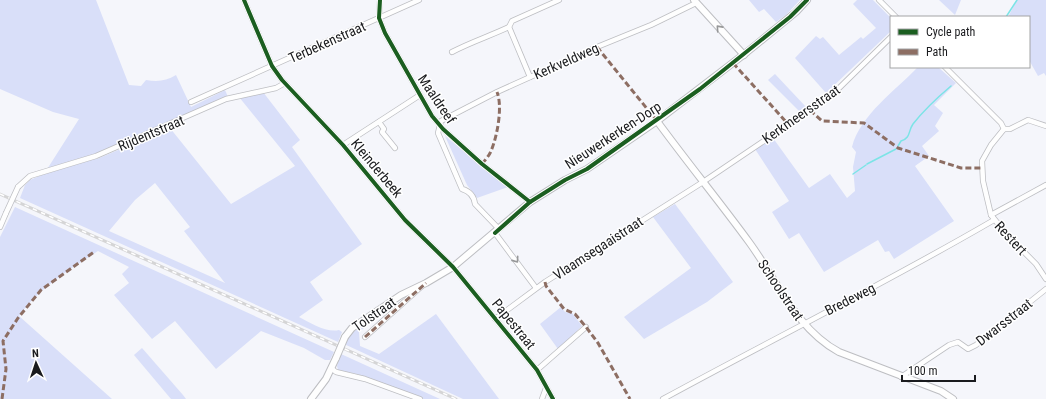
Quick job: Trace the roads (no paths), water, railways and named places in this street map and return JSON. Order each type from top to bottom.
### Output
[{"type":"street","name":"Kleinderbeek","points":[[244,0],[272,66],[285,83],[343,145],[405,220],[453,267]]},
{"type":"street","name":"Maaldreef","points":[[380,0],[379,18],[384,33],[420,95],[439,124],[482,164],[530,202]]},
{"type":"street","name":"Terbekenstraat","points":[[191,102],[419,0]]},
{"type":"street","points":[[452,52],[478,39],[487,37],[509,27],[512,22],[559,0]]},
{"type":"street","name":"Nieuwerkerken-Dorp","points":[[497,231],[530,202],[565,180],[587,169],[657,121],[744,55],[796,12],[807,0]]},
{"type":"street","points":[[879,0],[895,16]]},
{"type":"street","points":[[695,1],[744,55]]},
{"type":"street","name":"Kerkveldweg","points":[[439,124],[441,121],[483,99],[597,47],[651,25],[695,1]]},
{"type":"street","points":[[509,27],[530,77]]},
{"type":"street","name":"Kerkmeersstraat","points":[[703,182],[832,95],[890,38]]},
{"type":"street","points":[[946,68],[1001,123],[1004,129],[1010,129],[1028,120],[1046,126]]},
{"type":"street","name":"Rijdentstraat","points":[[2,219],[18,187],[30,176],[96,156],[226,99],[276,88],[285,83]]},
{"type":"street","points":[[343,145],[420,95]]},
{"type":"street","name":"Schoolstraat","points":[[657,121],[750,243],[803,323],[825,344],[858,361],[941,391],[953,399]]},
{"type":"street","points":[[379,122],[384,129],[382,132],[396,148]]},
{"type":"street","name":"Maaldreef","points":[[439,124],[438,133],[462,189],[467,190],[474,198],[475,204],[497,231],[536,288]]},
{"type":"street","name":"Restert","points":[[1004,129],[991,145],[982,161],[983,181],[992,217],[1036,264],[1046,279]]},
{"type":"street","name":"Vlaamsegaaistraat","points":[[496,319],[536,288],[703,182]]},
{"type":"street","name":"Restert","points":[[992,217],[1046,185]]},
{"type":"street","name":"Bredeweg","points":[[663,399],[803,323],[907,270],[992,217]]},
{"type":"street","points":[[0,226],[2,219]]},
{"type":"street","name":"Tolstraat","points":[[311,399],[322,386],[345,337],[352,328],[401,295],[426,283],[453,267],[497,231]]},
{"type":"street","name":"Papestraat","points":[[453,267],[537,370],[553,399]]},
{"type":"street","name":"Tolstraat","points":[[365,337],[426,283]]},
{"type":"street","name":"Dwarsstraat","points":[[901,377],[949,345],[958,342],[968,350],[1046,289]]},
{"type":"street","points":[[537,370],[586,327]]},
{"type":"street","points":[[331,368],[336,372],[365,379],[420,399]]},
{"type":"street","points":[[542,399],[546,388]]},
{"type":"waterway","points":[[1007,16],[1017,0]]},
{"type":"waterway","points":[[898,146],[901,141],[908,136],[913,124],[936,99],[951,86]]},
{"type":"waterway","points":[[867,164],[896,149]]},
{"type":"waterway","points":[[853,174],[866,165]]},
{"type":"railway","points":[[0,194],[456,399]]}]
